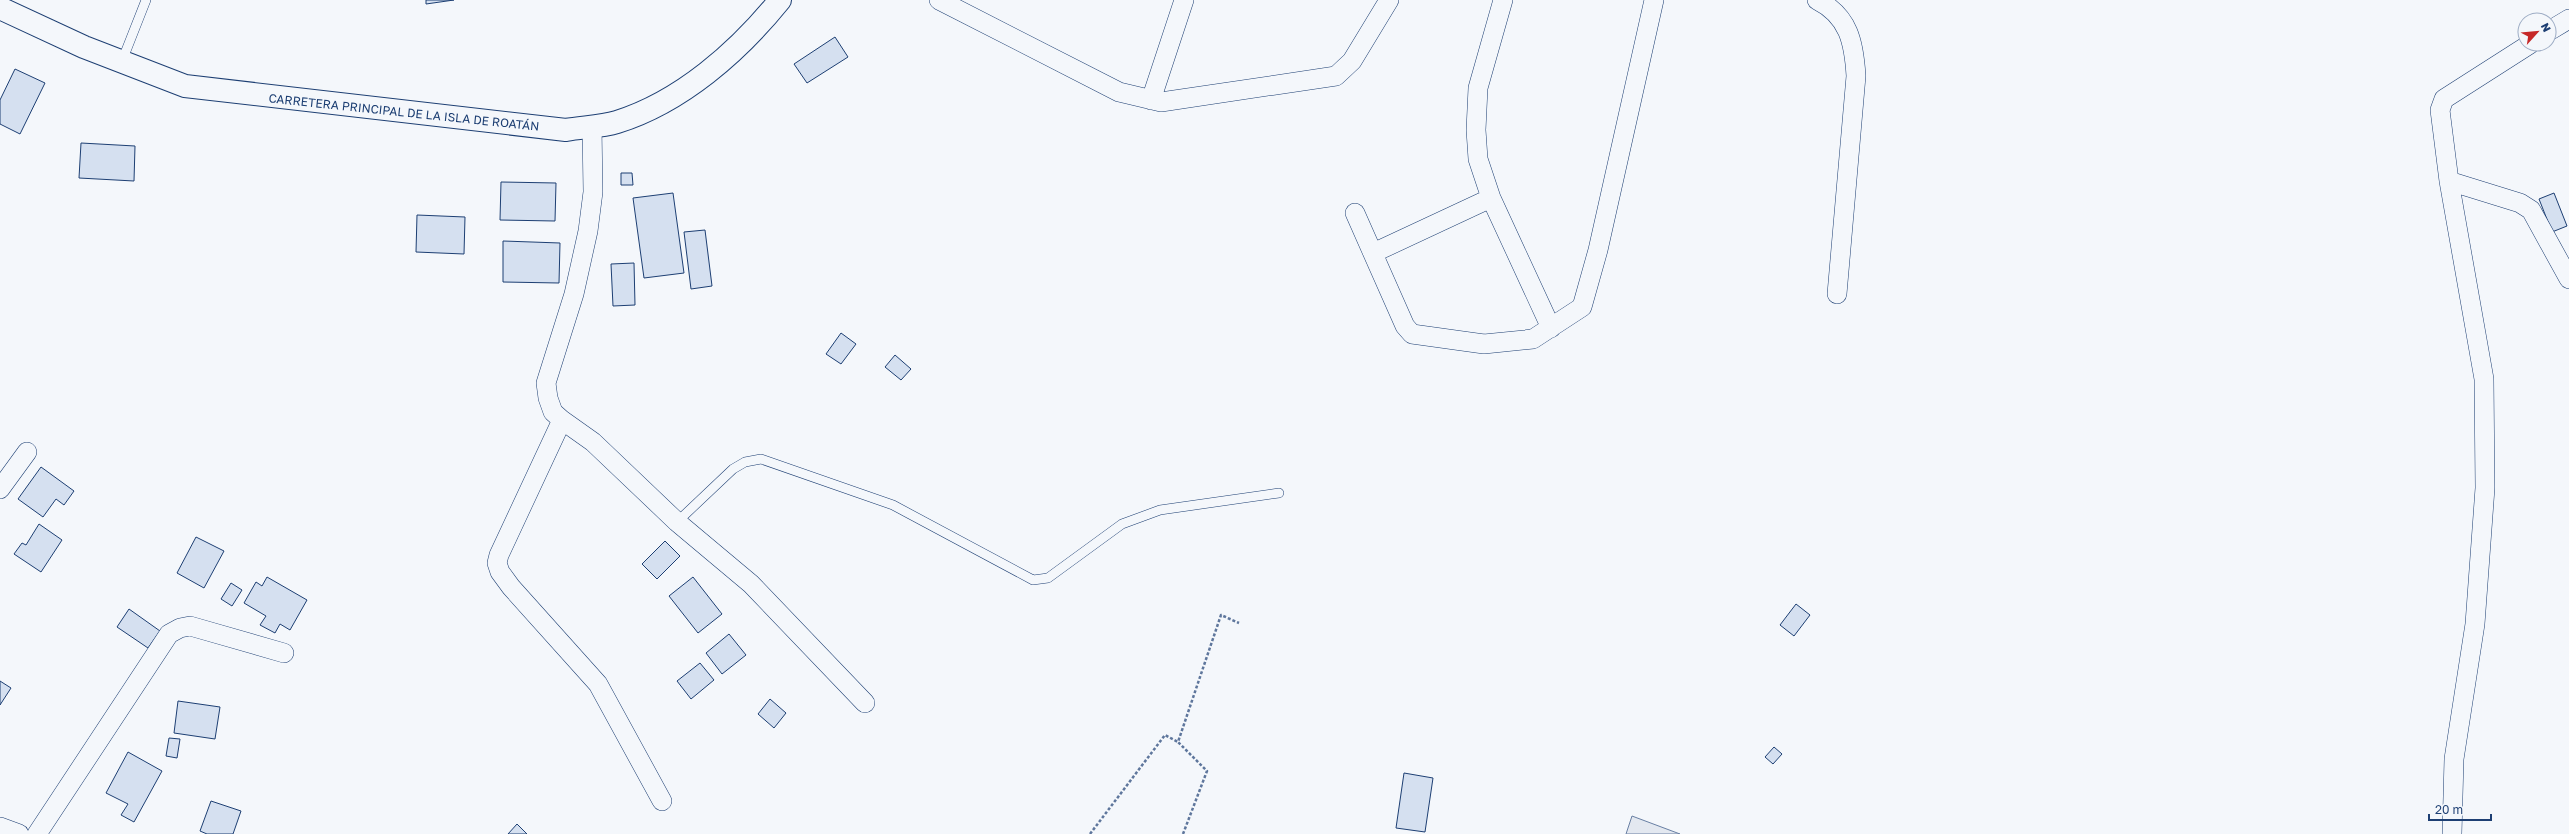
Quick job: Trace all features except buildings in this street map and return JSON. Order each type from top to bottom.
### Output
[{"type":"main road","name":"CARRETERA PRINCIPAL DE LA ISLA DE ROATÁN","points":[[0,8],[121,63],[185,86],[566,130],[616,122],[661,104],[717,65],[780,0]]},
{"type":"street","points":[[1151,100],[1184,0]]},
{"type":"street","points":[[946,4],[1119,92],[1161,102],[1336,76],[1352,61],[1389,0]]},
{"type":"street","points":[[1503,0],[1478,88],[1476,130],[1478,159],[1491,198],[1551,328]]},
{"type":"street","points":[[1355,212],[1405,326],[1412,334],[1484,344],[1532,338],[1551,328],[1582,307],[1598,250],[1654,0]]},
{"type":"street","points":[[1817,0],[1832,8],[1847,30],[1855,49],[1856,76],[1837,294]]},
{"type":"street","points":[[2557,27],[2569,19]]},
{"type":"street","points":[[2452,834],[2454,759],[2475,624],[2485,488],[2484,379],[2449,181],[2440,124],[2440,110],[2444,99],[2517,52]]},
{"type":"street","points":[[592,126],[593,192],[588,231],[574,294],[546,383],[548,398],[553,412],[608,455],[677,522],[751,584],[865,703]]},
{"type":"street","points":[[2449,181],[2520,203],[2531,210],[2569,279]]},
{"type":"street","points":[[1373,253],[1491,198]]},
{"type":"street","points":[[562,420],[499,555],[497,563],[511,587],[598,684],[662,801]]},
{"type":"street","points":[[0,488],[27,452]]},
{"type":"street","points":[[37,834],[168,634],[180,628],[190,626],[284,653]]},
{"type":"street","points":[[0,827],[19,834]]},
{"type":"lane","points":[[121,63],[146,0]]},
{"type":"lane","points":[[677,522],[733,469],[745,462],[761,459],[893,505],[1033,580],[1048,578],[1122,524],[1160,510],[1279,493]]},
{"type":"path","points":[[1178,742],[1221,615],[1239,623]]},
{"type":"path","points":[[1090,834],[1165,735],[1178,742],[1207,771],[1183,834]]},
{"type":"shaded area","points":[[1632,816],[1680,834],[1626,834]]}]
